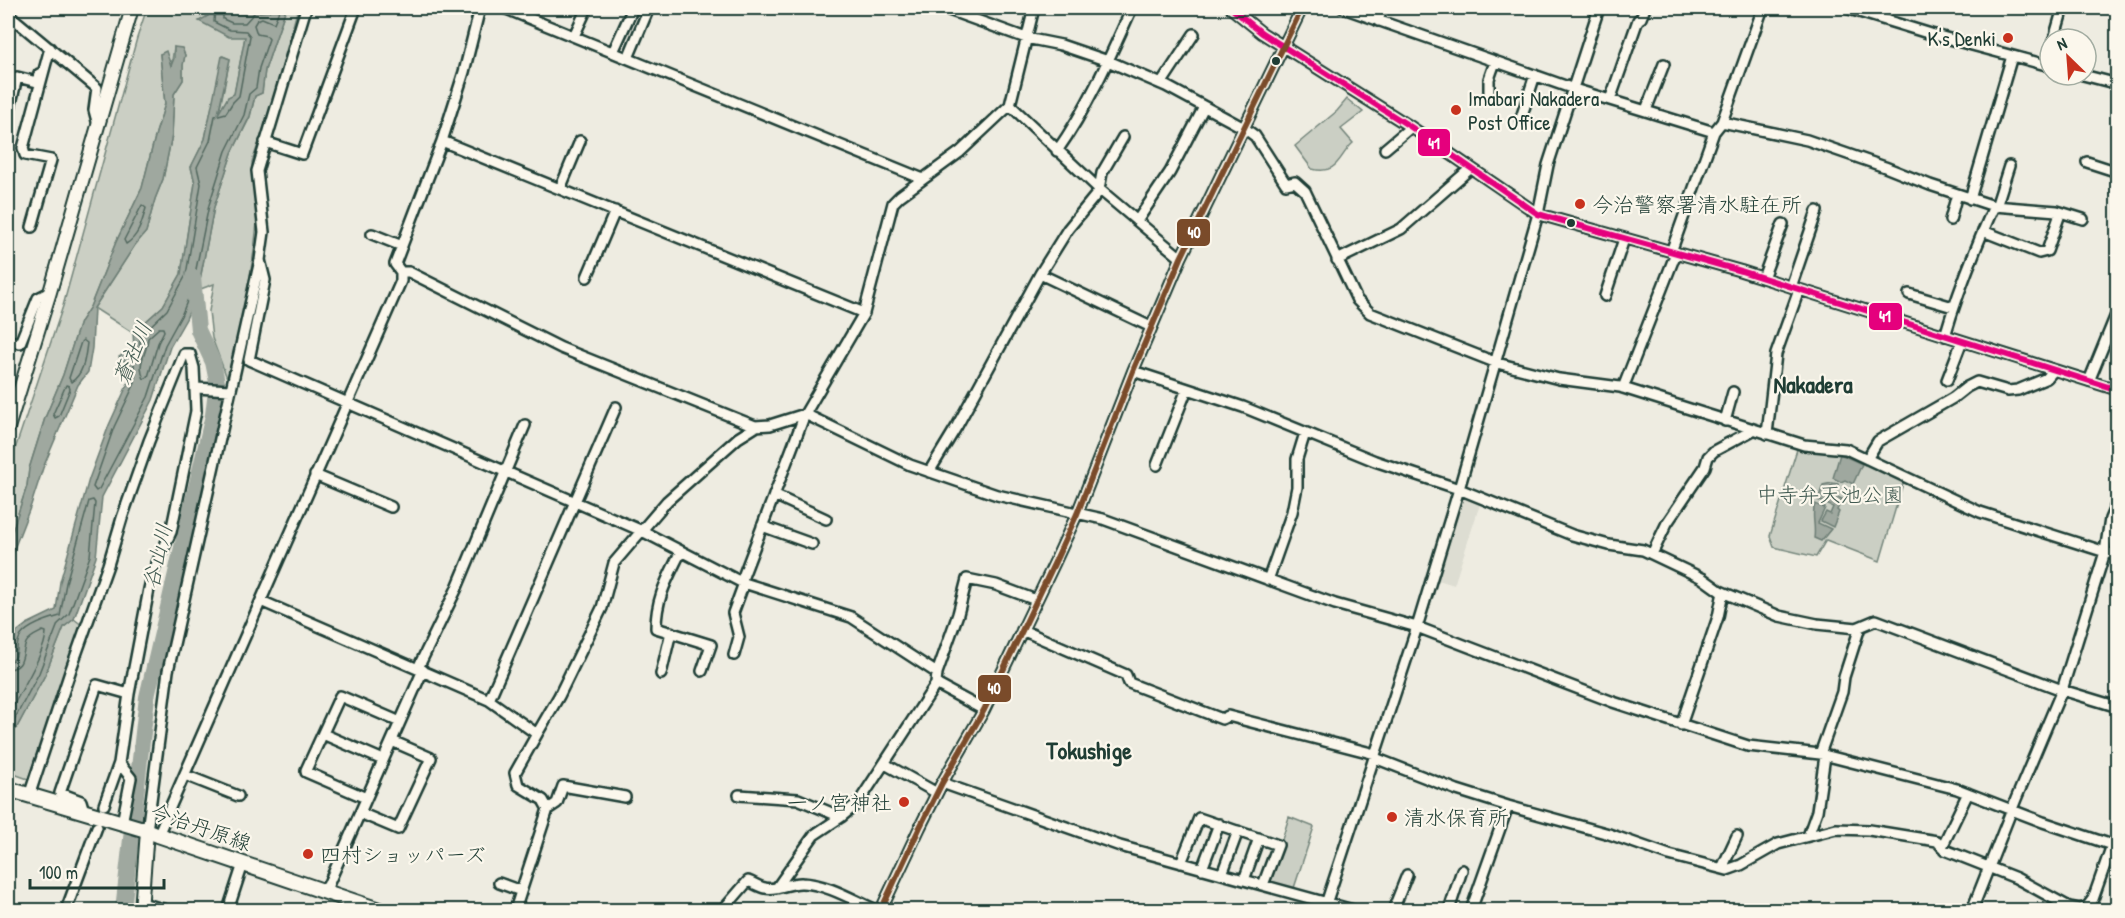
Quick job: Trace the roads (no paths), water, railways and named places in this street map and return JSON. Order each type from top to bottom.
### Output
[{"type":"main road","name":"今治丹原線","points":[[8,789],[149,832],[379,910]]},
{"type":"street","points":[[8,428],[132,8]]},
{"type":"street","points":[[166,910],[142,907],[168,671],[260,260],[264,232],[257,171],[306,8]]},
{"type":"street","points":[[265,142],[302,154],[356,8]]},
{"type":"street","points":[[149,832],[185,775],[401,281],[401,272],[395,264],[442,141],[464,72],[480,8]]},
{"type":"street","points":[[504,8],[923,179]]},
{"type":"street","points":[[574,36],[587,8]]},
{"type":"street","points":[[613,52],[633,8]]},
{"type":"street","points":[[628,58],[649,8]]},
{"type":"street","points":[[943,8],[1026,38],[1061,45],[1108,62],[1161,84],[1244,128],[1255,136],[1286,184],[1295,182],[1305,191],[1357,300],[1370,313],[1497,363],[1559,379],[1623,388],[1804,445],[1846,450],[1980,512],[2118,556]]},
{"type":"street","points":[[734,655],[739,637],[733,613],[762,526],[805,414],[864,313],[893,203],[960,152],[1010,105],[1034,8]]},
{"type":"street","points":[[1057,151],[1074,127],[1108,62],[1132,8]]},
{"type":"street","points":[[1232,8],[1262,33],[1411,128],[1538,214],[1763,278],[2118,390]]},
{"type":"street","points":[[881,910],[942,783],[984,710],[1023,630],[1077,514],[1133,371],[1181,258],[1302,8]]},
{"type":"street","points":[[1343,8],[1574,89],[1714,132]]},
{"type":"street","points":[[1378,21],[1382,8]]},
{"type":"street","points":[[1326,907],[1417,627],[1459,489],[1538,214],[1545,174],[1599,8]]},
{"type":"street","points":[[1610,100],[1638,20],[1645,8]]},
{"type":"street","points":[[1623,388],[1673,253],[1714,132],[1722,122],[1762,8]]},
{"type":"street","points":[[1846,8],[1869,11],[1930,34],[2038,63]]},
{"type":"street","points":[[2057,27],[2063,8]]},
{"type":"street","points":[[8,14],[97,88],[94,110],[98,126]]},
{"type":"street","points":[[1161,84],[1194,34]]},
{"type":"street","points":[[8,117],[17,77],[37,82],[47,46]]},
{"type":"street","points":[[32,227],[51,160],[25,155],[24,148],[47,46]]},
{"type":"street","points":[[1970,199],[2012,56]]},
{"type":"street","points":[[1489,95],[1489,79],[1495,62]]},
{"type":"street","points":[[1646,111],[1664,64]]},
{"type":"street","points":[[1521,118],[1535,75]]},
{"type":"street","points":[[2098,79],[2118,84]]},
{"type":"street","points":[[1010,105],[1099,190],[1181,258]]},
{"type":"street","points":[[1137,221],[1170,172],[1204,107]]},
{"type":"street","points":[[1722,122],[1807,140],[1995,206],[2057,211],[2083,219]]},
{"type":"street","points":[[1385,149],[1411,128]]},
{"type":"street","points":[[929,472],[957,426],[1040,274],[1068,229],[1099,190],[1102,173],[1124,137]]},
{"type":"street","points":[[442,141],[864,313]]},
{"type":"street","points":[[560,189],[580,141]]},
{"type":"street","points":[[2087,162],[2118,172]]},
{"type":"street","points":[[1946,336],[1953,308],[2009,166]]},
{"type":"street","points":[[1337,260],[1401,229],[1471,168]]},
{"type":"street","points":[[1950,220],[1957,194]]},
{"type":"street","points":[[587,277],[615,211]]},
{"type":"street","points":[[1767,434],[1776,354],[1817,211]]},
{"type":"street","points":[[1983,231],[2039,253],[2047,251],[2059,217],[2057,211]]},
{"type":"street","points":[[1763,278],[1783,224]]},
{"type":"street","points":[[372,234],[402,246]]},
{"type":"street","points":[[1605,296],[1624,239]]},
{"type":"street","points":[[260,260],[265,280],[249,360],[574,500],[642,531],[743,583],[851,617],[937,673]]},
{"type":"street","points":[[401,272],[409,272],[561,348],[757,426],[770,425],[805,414],[929,472],[997,495],[1103,519],[1335,604],[1417,627],[1613,702],[1748,746],[1822,755],[1957,789],[2115,846],[2093,899],[2087,907],[2080,909],[2069,907],[2016,878],[1945,850],[1936,841],[1869,830],[1836,829],[1778,844],[1741,865],[1727,870],[1669,855],[1609,834],[1457,790],[1375,756],[1228,716],[1222,719],[1129,683],[1126,675],[1023,630]]},
{"type":"street","points":[[1040,274],[1151,327]]},
{"type":"street","points":[[8,341],[20,343],[38,298],[50,292]]},
{"type":"street","points":[[1909,294],[1953,308]]},
{"type":"street","points":[[2089,381],[2118,310]]},
{"type":"street","points":[[1947,380],[1962,341]]},
{"type":"street","points":[[29,796],[122,518],[184,354],[190,354],[194,368],[196,411],[171,532],[153,572],[149,589],[129,694],[119,763],[104,805]]},
{"type":"street","points":[[1867,459],[1878,441],[1977,382],[2008,391],[2018,390],[2047,378],[2054,370]]},
{"type":"street","points":[[1133,371],[1243,407],[1375,461],[1459,489],[1572,535],[1609,545],[1644,550],[1702,578],[1723,592],[1779,616],[1817,624],[1860,627],[1876,620],[2062,690],[2118,707]]},
{"type":"street","points":[[196,388],[230,390]]},
{"type":"street","points":[[1157,465],[1187,389]]},
{"type":"street","points":[[1725,421],[1733,393]]},
{"type":"street","points":[[489,700],[616,407]]},
{"type":"street","points":[[325,892],[392,741],[525,425]]},
{"type":"street","points":[[548,809],[543,801],[518,785],[515,773],[559,696],[602,608],[614,564],[667,501],[738,438],[757,426]]},
{"type":"street","points":[[1652,554],[1666,523],[1705,468],[1708,457],[1714,451],[1753,430]]},
{"type":"street","points":[[1269,580],[1292,512],[1297,487],[1297,459],[1305,433]]},
{"type":"street","points":[[315,475],[391,507]]},
{"type":"street","points":[[774,495],[826,519]]},
{"type":"street","points":[[1972,910],[2062,690],[2104,552],[2110,519],[2118,500]]},
{"type":"street","points":[[762,526],[812,544]]},
{"type":"street","points":[[681,551],[661,592],[656,610],[656,628],[711,645],[702,671]]},
{"type":"street","points":[[776,887],[790,872],[814,835],[859,802],[936,684],[937,673],[958,614],[967,579],[996,585],[1036,600]]},
{"type":"street","points":[[1681,724],[1718,617],[1723,592]]},
{"type":"street","points":[[261,601],[489,700],[537,734]]},
{"type":"street","points":[[1808,837],[1816,811],[1826,734],[1842,692],[1844,677],[1860,627]]},
{"type":"street","points":[[661,674],[671,632]]},
{"type":"street","points":[[936,684],[984,710]]},
{"type":"street","points":[[84,812],[81,801],[60,793],[97,686],[129,694]]},
{"type":"street","points":[[366,798],[306,772],[340,696],[400,722]]},
{"type":"street","points":[[323,734],[383,760]]},
{"type":"street","points":[[360,813],[398,829],[431,758],[392,741]]},
{"type":"street","points":[[119,763],[131,778],[123,824]]},
{"type":"street","points":[[885,764],[937,794]]},
{"type":"street","points":[[185,775],[238,796]]},
{"type":"street","points":[[942,783],[1120,846],[1263,885],[1326,907],[1353,910]]},
{"type":"street","points":[[515,910],[548,809],[557,803],[562,786],[625,797]]},
{"type":"street","points":[[1942,847],[1968,794]]},
{"type":"street","points":[[739,795],[798,799],[841,817]]},
{"type":"street","points":[[1471,910],[1508,806]]},
{"type":"street","points":[[1181,863],[1199,818],[1278,845],[1263,885]]},
{"type":"street","points":[[1202,869],[1219,825]]},
{"type":"street","points":[[66,910],[97,827]]},
{"type":"street","points":[[1222,874],[1238,831]]},
{"type":"street","points":[[1722,868],[1737,836]]},
{"type":"street","points":[[1244,880],[1259,838]]},
{"type":"street","points":[[228,910],[243,864]]},
{"type":"street","points":[[1449,910],[1462,870]]},
{"type":"street","points":[[1393,910],[1407,875]]},
{"type":"street","points":[[723,910],[748,881],[765,888],[801,883],[818,885],[876,910]]},
{"type":"street","points":[[499,883],[521,891]]},
{"type":"water","name":"蒼社川","points":[[209,8],[286,8],[265,70],[262,93],[255,96],[250,116],[232,153],[214,207],[198,290],[186,319],[170,347],[153,400],[102,497],[96,557],[74,619],[64,627],[45,675],[16,729],[8,735],[8,658],[14,634],[27,624],[56,610],[60,582],[89,479],[109,425],[129,381],[128,364],[119,357],[134,347],[133,333],[163,306],[181,274],[195,183],[191,167],[205,139],[222,56],[230,59],[218,114],[228,97],[234,94],[245,37],[229,37],[199,21],[208,16]]},
{"type":"water","points":[[174,47],[182,48],[185,55],[183,80],[174,94],[172,135],[163,179],[146,232],[94,308],[88,372],[78,385],[43,468],[14,549],[8,582],[8,544],[27,486],[29,469],[80,322],[90,307],[116,242],[142,188],[165,104],[160,54],[166,51],[171,66]]},
{"type":"water","points":[[1840,454],[1862,464],[1853,484],[1833,478]]},
{"type":"water","points":[[1832,483],[1838,486],[1836,488],[1831,486],[1828,491],[1833,494],[1838,493],[1837,497],[1842,499],[1833,527],[1821,521],[1826,512],[1830,514],[1833,507],[1818,500],[1823,485]]},
{"type":"water","points":[[1815,504],[1825,508],[1818,523],[1831,529],[1821,541],[1814,538]]},
{"type":"waterway","name":"谷山川","points":[[123,910],[147,697],[213,415],[217,382],[213,362],[198,330],[193,277]]},
{"type":"place","name":"K's Denki","points":[[2008,38]]},
{"type":"place","name":"Imabari Nakadera Post Office","points":[[1456,110]]},
{"type":"place","name":"今治警察署清水駐在所","points":[[1580,204]]},
{"type":"place","name":"一ノ宮神社","points":[[904,802]]},
{"type":"place","name":"清水保育所","points":[[1392,817]]},
{"type":"place","name":"四村ショッパーズ","points":[[308,854]]},
{"type":"district","name":"Nakadera","points":[[1813,384]]},
{"type":"district","name":"Tokushige","points":[[1089,750]]},
{"type":"park label","name":"中寺弁天池公園","points":[[1830,494]]}]
